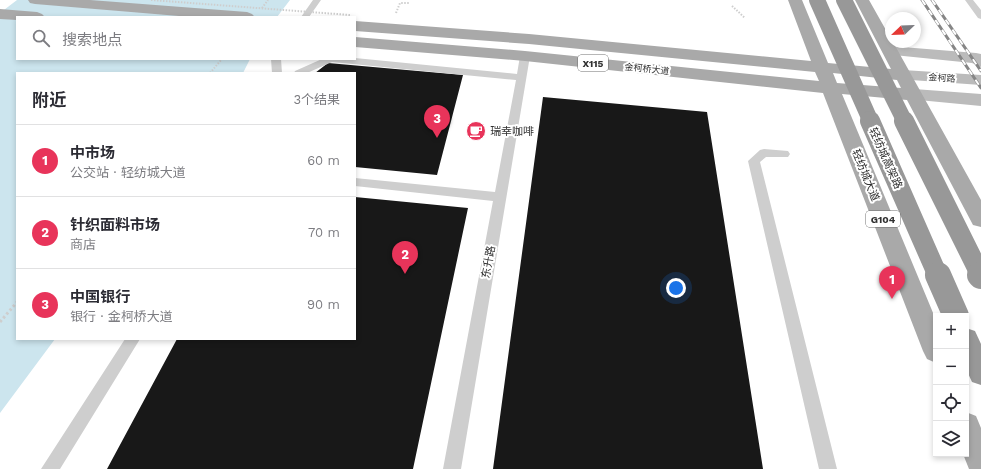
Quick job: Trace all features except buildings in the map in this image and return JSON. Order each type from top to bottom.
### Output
[{"type":"highway","name":"轻纺城高架路","points":[[817,0],[955,313]]},
{"type":"highway","points":[[844,0],[981,276]]},
{"type":"highway","points":[[969,346],[981,373]]},
{"type":"main road","points":[[35,0],[235,16]]},
{"type":"main road","name":"轻纺城大道","points":[[795,0],[935,349]]},
{"type":"main road","points":[[862,0],[981,219]]},
{"type":"main road","points":[[0,14],[25,16]]},
{"type":"main road","name":"金柯桥大道","points":[[356,20],[529,39],[903,75]]},
{"type":"main road","name":"金柯桥大道","points":[[356,42],[525,56],[831,88],[914,95]]},
{"type":"main road","points":[[890,51],[976,58],[981,62]]},
{"type":"main road","name":"金柯路","points":[[903,75],[981,80]]},
{"type":"main road","name":"金柯路","points":[[914,95],[981,100]]},
{"type":"main road","points":[[969,434],[981,464]]},
{"type":"lane","points":[[306,16],[317,0]]},
{"type":"lane","points":[[969,0],[981,16]]},
{"type":"lane","name":"东升路","points":[[452,469],[520,77],[525,56]]},
{"type":"lane","points":[[276,60],[277,72]]},
{"type":"lane","points":[[300,72],[329,60]]},
{"type":"lane","points":[[342,60],[520,77]]},
{"type":"lane","points":[[784,154],[764,153],[754,161],[828,469]]},
{"type":"lane","points":[[356,182],[499,198]]},
{"type":"lane","points":[[50,469],[132,340]]},
{"type":"path","points":[[151,0],[312,16]]},
{"type":"path","points":[[400,3],[410,3]]},
{"type":"path","points":[[732,6],[745,18]]},
{"type":"path","points":[[211,72],[221,60]]},
{"type":"path","points":[[0,322],[16,303]]},
{"type":"water","points":[[17,0],[290,0],[278,16],[16,16],[16,60],[250,60],[244,72],[16,72],[16,340],[54,340],[0,413],[0,13]]},
{"type":"railway","points":[[922,0],[981,88]]},
{"type":"railway","points":[[932,0],[981,71]]},
{"type":"place","name":"瑞幸咖啡","points":[[476,131]]},
{"type":"place","name":"中国银行","points":[[437,138]]},
{"type":"place","name":"针织面料市场","points":[[405,274]]},
{"type":"place","name":"中市场","points":[[892,299]]}]
